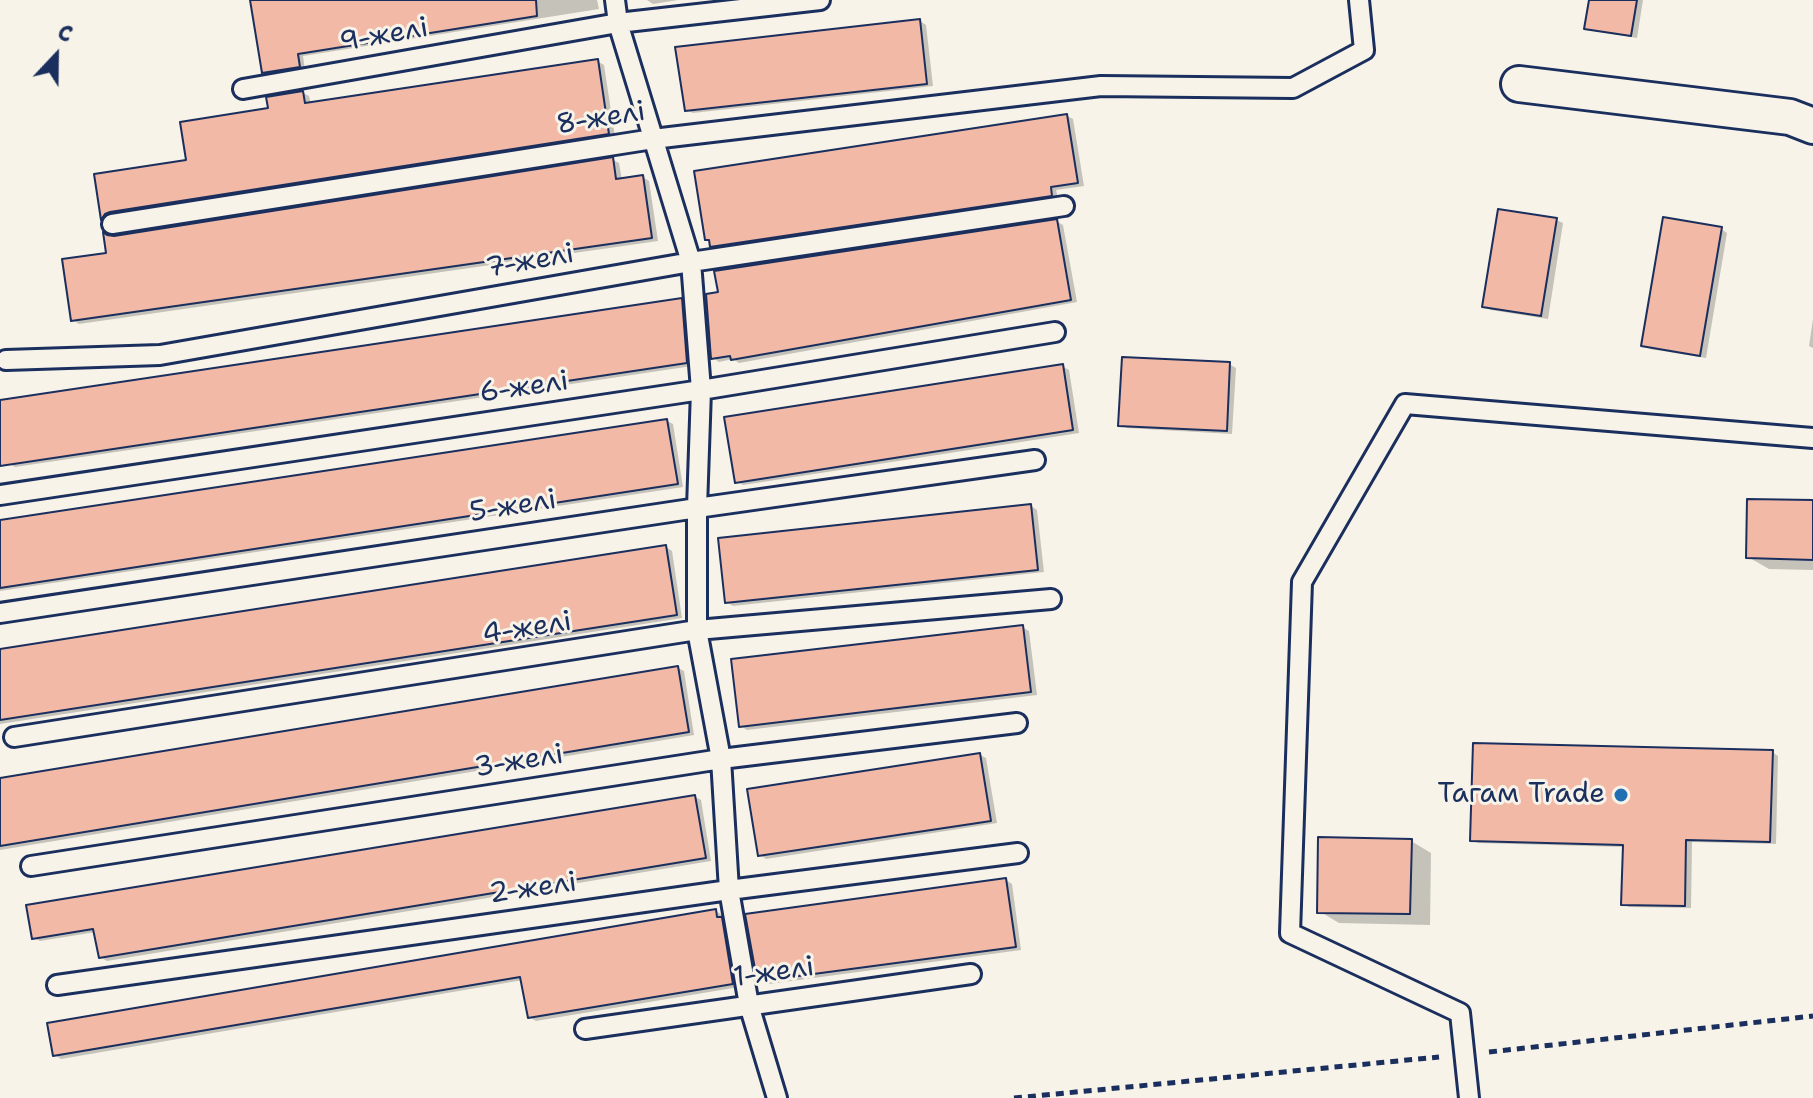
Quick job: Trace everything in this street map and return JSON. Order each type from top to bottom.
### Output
[{"type":"street","points":[[1519,84],[1790,117],[1813,126]]},
{"type":"lane","points":[[615,0],[618,23],[691,262],[701,390],[697,630],[721,759],[729,890],[749,1005],[777,1098]]},
{"type":"lane","name":"9-желі","points":[[243,89],[618,23],[820,0]]},
{"type":"lane","name":"8-желі","points":[[112,224],[653,139],[1101,86],[1293,88],[1364,50],[1359,0]]},
{"type":"lane","name":"7-желі","points":[[6,360],[160,355],[691,262],[1064,206]]},
{"type":"lane","name":"6-желі","points":[[0,495],[701,390],[1055,332]]},
{"type":"lane","points":[[1469,1098],[1460,1013],[1290,933],[1302,582],[1405,404],[1813,438]]},
{"type":"lane","name":"5-желі","points":[[0,613],[1035,460]]},
{"type":"lane","name":"4-желі","points":[[14,737],[697,630],[1051,599]]},
{"type":"lane","name":"3-желі","points":[[31,866],[721,759],[1017,723]]},
{"type":"lane","name":"2-желі","points":[[57,985],[729,890],[1018,853]]},
{"type":"lane","name":"1-желі","points":[[585,1029],[971,974]]},
{"type":"path","points":[[1014,1098],[1464,1055],[1813,1016]]},
{"type":"building","points":[[250,0],[536,0],[537,16],[298,54],[300,67],[262,73]]},
{"type":"building","points":[[1589,0],[1637,0],[1631,36],[1584,29]]},
{"type":"building","points":[[920,19],[927,84],[685,111],[675,47]]},
{"type":"building","points":[[598,59],[609,134],[110,212],[101,220],[94,174],[186,160],[180,122],[268,108],[266,97],[303,91],[305,103]]},
{"type":"building","points":[[1067,114],[1078,183],[1051,187],[1052,196],[710,247],[709,240],[705,240],[694,171]]},
{"type":"building","points":[[613,157],[616,179],[643,175],[652,238],[71,321],[62,259],[106,253],[103,232],[114,236]]},
{"type":"building","points":[[1498,209],[1557,218],[1541,316],[1482,307]]},
{"type":"building","points":[[1663,217],[1722,227],[1700,356],[1641,346]]},
{"type":"building","points":[[1057,219],[1071,300],[731,360],[730,356],[711,359],[706,294],[718,292],[714,271]]},
{"type":"building","points":[[682,298],[687,363],[0,466],[0,400]]},
{"type":"building","points":[[1122,357],[1230,362],[1227,431],[1118,426]]},
{"type":"building","points":[[1063,364],[1073,430],[735,483],[724,417]]},
{"type":"building","points":[[667,419],[678,484],[0,588],[0,520]]},
{"type":"building","points":[[1747,499],[1813,500],[1813,560],[1746,558]]},
{"type":"building","points":[[1031,504],[1038,570],[725,603],[718,538]]},
{"type":"building","points":[[666,545],[677,615],[0,720],[0,649]]},
{"type":"building","points":[[1023,625],[1031,692],[739,727],[731,659]]},
{"type":"building","points":[[678,666],[689,732],[0,846],[0,778]]},
{"type":"building","name":"Тагам Trade","points":[[1473,743],[1773,750],[1770,842],[1686,840],[1685,906],[1621,905],[1623,845],[1470,841]]},
{"type":"building","points":[[980,753],[991,821],[758,856],[747,789]]},
{"type":"building","points":[[695,795],[706,858],[99,958],[93,929],[32,939],[26,905]]},
{"type":"building","points":[[1318,837],[1412,839],[1410,914],[1317,913]]},
{"type":"building","points":[[1006,878],[1016,947],[757,980],[745,914]]},
{"type":"building","points":[[716,909],[717,917],[722,917],[733,984],[528,1018],[520,977],[53,1056],[47,1023]]},
{"type":"place","name":"Тагам Trade","points":[[1621,795]]}]
